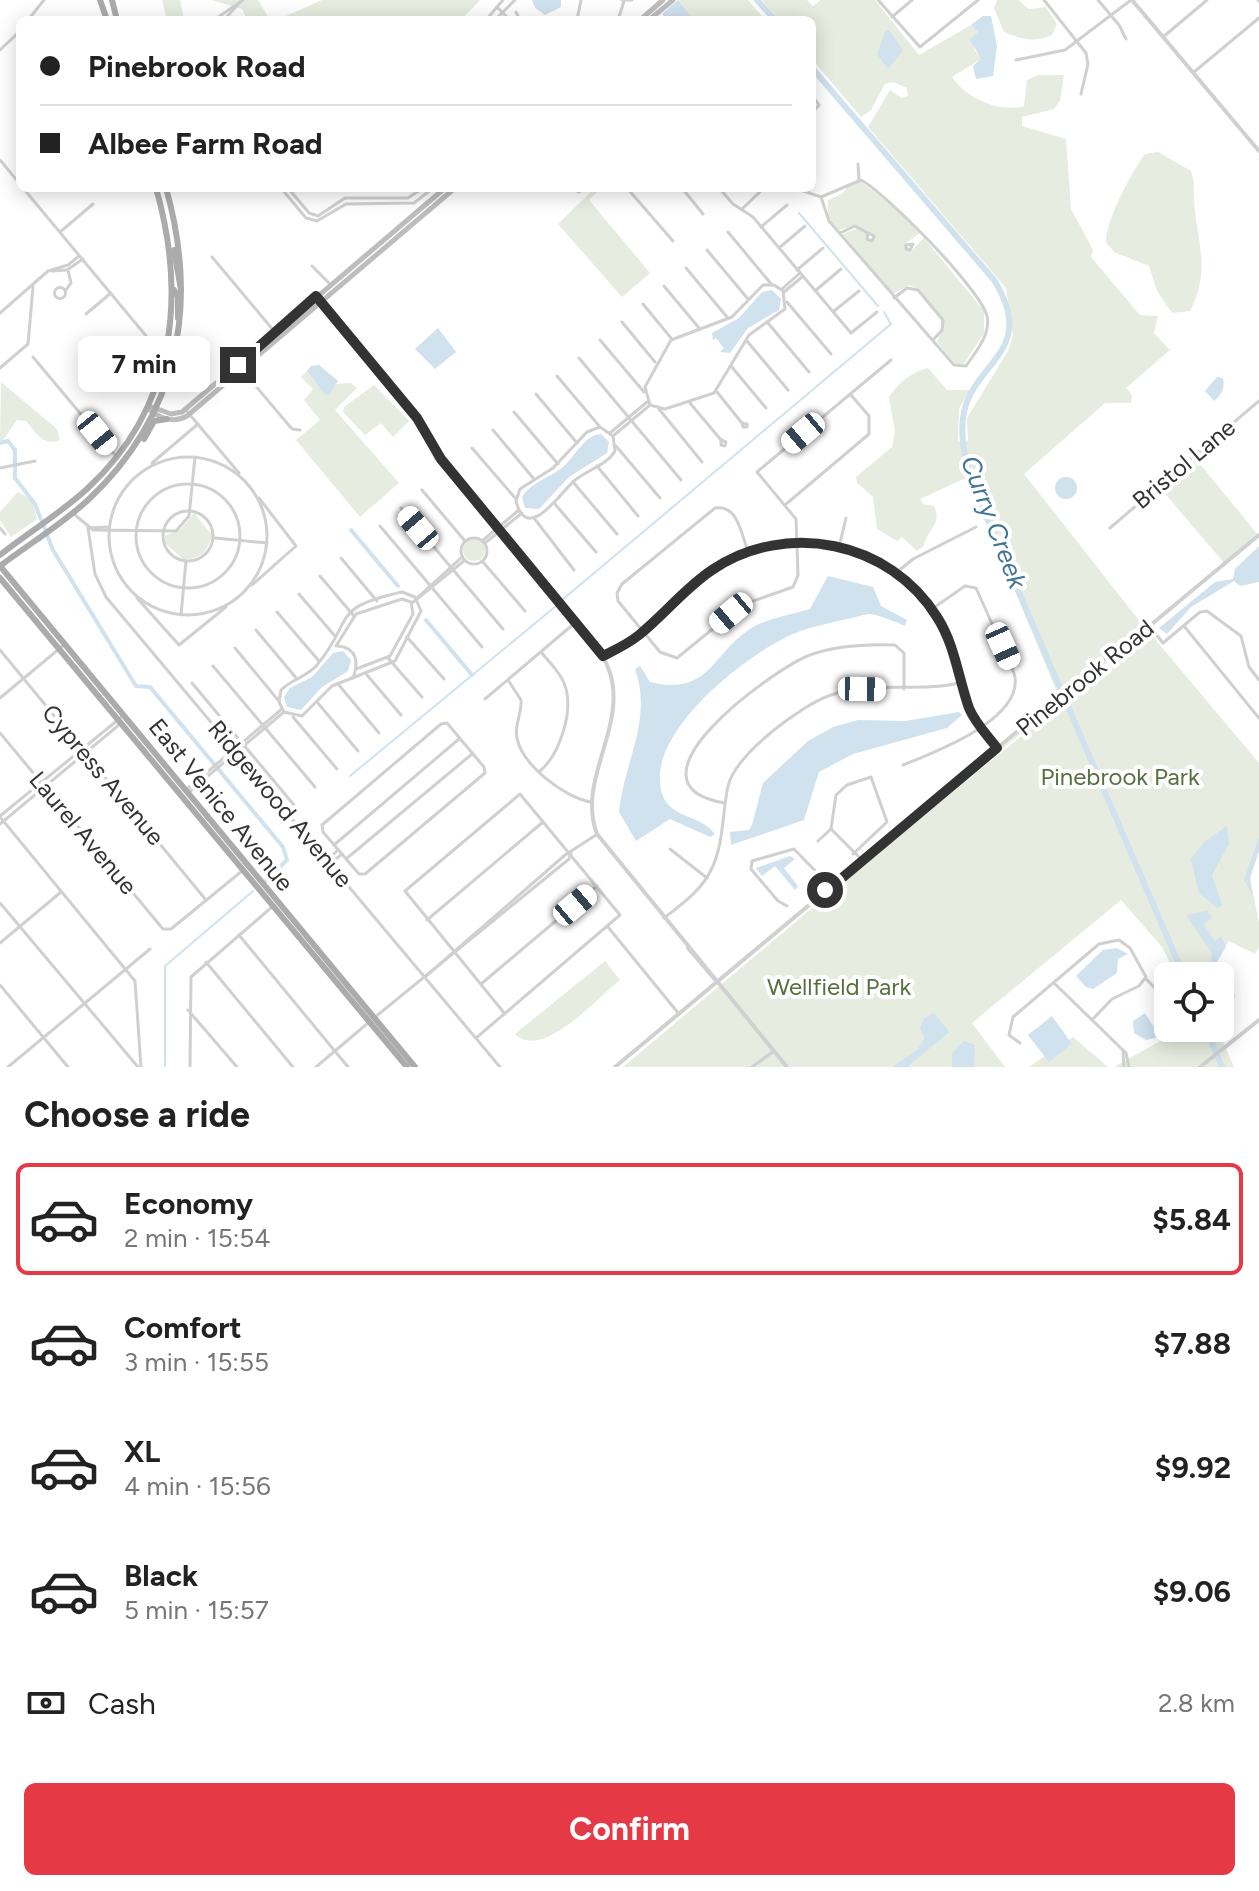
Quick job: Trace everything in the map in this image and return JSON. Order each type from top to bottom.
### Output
[{"type":"main road","points":[[645,16],[663,0]]},
{"type":"main road","points":[[654,16],[673,0]]},
{"type":"main road","points":[[157,192],[183,291]]},
{"type":"main road","points":[[0,566],[100,489],[121,465],[152,409],[176,347],[183,291],[180,244],[167,192]]},
{"type":"main road","points":[[121,465],[132,457],[154,421],[180,420],[441,192]]},
{"type":"main road","points":[[318,298],[330,284],[450,192]]},
{"type":"main road","points":[[160,204],[170,202]]},
{"type":"main road","points":[[74,512],[152,409],[172,317],[174,290],[168,235]]},
{"type":"main road","points":[[174,290],[179,329]]},
{"type":"main road","points":[[172,317],[176,347]]},
{"type":"main road","points":[[152,409],[173,414],[187,412]]},
{"type":"main road","points":[[152,409],[167,419]]},
{"type":"main road","points":[[100,489],[117,463],[117,456]]},
{"type":"main road","points":[[0,555],[97,480]]},
{"type":"main road","name":"East Venice Avenue","points":[[0,566],[407,1067]]},
{"type":"main road","name":"East Venice Avenue","points":[[0,578],[62,646]]},
{"type":"main road","name":"East Venice Avenue","points":[[371,1020],[415,1067]]},
{"type":"street","points":[[31,16],[44,0]]},
{"type":"street","points":[[220,16],[242,0]]},
{"type":"street","points":[[228,16],[242,0]]},
{"type":"street","points":[[489,16],[503,0]]},
{"type":"street","points":[[498,16],[515,0]]},
{"type":"street","points":[[623,0],[632,0]]},
{"type":"street","points":[[878,0],[917,47],[978,0]]},
{"type":"street","points":[[892,17],[912,0]]},
{"type":"street","points":[[1044,0],[1077,41],[1088,62],[1081,94]]},
{"type":"street","points":[[1098,0],[1126,39]]},
{"type":"street","points":[[1016,60],[1058,53],[1132,0],[1259,151]]},
{"type":"street","points":[[1163,37],[1207,0]]},
{"type":"street","points":[[497,7],[506,16]]},
{"type":"street","points":[[516,12],[518,16]]},
{"type":"street","points":[[1194,72],[1259,18]]},
{"type":"street","points":[[0,50],[16,35]]},
{"type":"street","points":[[0,160],[16,179]]},
{"type":"street","points":[[858,164],[859,180]]},
{"type":"street","points":[[807,192],[821,197],[859,180]]},
{"type":"street","points":[[821,197],[825,215],[894,298],[960,368],[967,364],[985,337],[986,315],[901,209],[859,180]]},
{"type":"street","points":[[27,192],[152,343],[166,353]]},
{"type":"street","points":[[285,192],[317,221],[346,204],[414,203],[428,192]]},
{"type":"street","points":[[291,192],[305,213],[321,215],[348,198],[408,198],[417,192]]},
{"type":"street","points":[[630,192],[673,241]]},
{"type":"street","points":[[685,192],[703,214]]},
{"type":"street","points":[[724,192],[761,227],[851,333],[877,312]]},
{"type":"street","points":[[742,209],[760,192]]},
{"type":"street","points":[[60,232],[93,204]]},
{"type":"street","points":[[761,227],[787,205]]},
{"type":"street","points":[[779,248],[805,226]]},
{"type":"street","points":[[840,233],[855,226],[868,233]]},
{"type":"street","points":[[728,232],[772,285],[782,291],[786,301],[831,354]]},
{"type":"street","points":[[913,244],[923,235]]},
{"type":"street","points":[[782,291],[823,248]]},
{"type":"street","points":[[707,250],[749,300]]},
{"type":"street","points":[[48,271],[68,270],[81,257]]},
{"type":"street","points":[[0,313],[48,271],[66,266],[81,257]]},
{"type":"street","points":[[212,257],[277,334]]},
{"type":"street","points":[[312,266],[330,284]]},
{"type":"street","points":[[686,268],[728,319]]},
{"type":"street","points":[[815,291],[841,269]]},
{"type":"street","points":[[66,290],[71,283],[68,270]]},
{"type":"street","points":[[644,392],[672,339],[728,319],[758,288],[772,285]]},
{"type":"street","points":[[664,286],[699,328]]},
{"type":"street","points":[[0,368],[28,344],[33,287]]},
{"type":"street","points":[[894,298],[909,287],[918,290],[943,320],[943,329],[933,340]]},
{"type":"street","points":[[833,312],[859,291]]},
{"type":"street","points":[[86,314],[111,293]]},
{"type":"street","points":[[318,298],[412,411],[437,457],[603,656],[612,682],[613,710],[591,802],[597,834],[787,1067]]},
{"type":"street","points":[[659,409],[716,391],[746,339],[782,314],[786,301]]},
{"type":"street","points":[[643,304],[672,339]]},
{"type":"street","points":[[622,322],[657,363]]},
{"type":"street","points":[[767,322],[809,372]]},
{"type":"street","points":[[746,339],[788,390]]},
{"type":"street","points":[[600,340],[644,392],[648,404],[659,409],[702,462]]},
{"type":"street","points":[[33,357],[117,456]]},
{"type":"street","points":[[579,358],[681,480]]},
{"type":"street","points":[[748,552],[732,512],[721,507],[710,511],[619,588],[618,601],[663,654],[682,656],[742,605],[793,587],[798,577],[796,521],[757,472],[891,360]]},
{"type":"street","points":[[731,366],[766,408]]},
{"type":"street","points":[[240,367],[292,429],[300,430]]},
{"type":"street","points":[[557,376],[600,427],[611,435],[616,446],[660,498]]},
{"type":"street","points":[[716,391],[742,423]]},
{"type":"street","points":[[536,394],[578,443]]},
{"type":"street","points":[[785,505],[869,434],[869,416],[850,394]]},
{"type":"street","name":"Bristol Lane","points":[[1110,528],[1259,401]]},
{"type":"street","points":[[689,402],[721,440]]},
{"type":"street","points":[[611,435],[648,404]]},
{"type":"street","points":[[187,412],[198,424],[247,482],[296,546],[179,645],[132,592],[115,567],[109,529],[122,492],[144,469],[198,424]]},
{"type":"street","points":[[514,412],[559,464]]},
{"type":"street","points":[[516,499],[520,489],[559,464],[588,431],[600,427]]},
{"type":"street","points":[[493,430],[535,480]]},
{"type":"street","points":[[534,518],[545,513],[573,482],[611,457],[616,446]]},
{"type":"street","points":[[472,448],[516,499],[520,511],[534,518],[574,570]]},
{"type":"street","points":[[144,469],[166,460],[195,457],[223,465],[247,482]]},
{"type":"street","points":[[74,512],[88,528],[163,534],[182,528],[190,511],[195,457]]},
{"type":"street","points":[[0,468],[35,461]]},
{"type":"street","points":[[597,466],[638,516]]},
{"type":"street","points":[[573,482],[617,534]]},
{"type":"street","points":[[192,484],[212,490],[228,502],[238,520],[240,540],[234,561],[220,577],[199,587],[183,588],[166,583],[149,571],[139,553],[136,531],[143,510],[154,496],[174,486],[192,484]]},
{"type":"street","points":[[422,490],[465,541]]},
{"type":"street","points":[[245,591],[261,566],[267,543],[266,520],[254,492]]},
{"type":"street","points":[[554,502],[596,552]]},
{"type":"street","points":[[401,508],[503,629]]},
{"type":"street","points":[[190,511],[207,520],[213,538],[204,555],[186,561],[167,550],[163,534],[172,517],[190,511]]},
{"type":"street","points":[[484,542],[520,511]]},
{"type":"street","points":[[266,520],[274,517]]},
{"type":"street","points":[[839,547],[846,518]]},
{"type":"street","points":[[380,526],[482,647]]},
{"type":"street","points":[[896,573],[913,559],[976,527]]},
{"type":"street","points":[[0,528],[5,534]]},
{"type":"street","name":"Ridgewood Avenue","points":[[88,528],[94,570],[104,594],[500,1067]]},
{"type":"street","name":"Pinebrook Road","points":[[615,1067],[1069,688],[1150,627],[1259,535]]},
{"type":"street","points":[[213,538],[267,543]]},
{"type":"street","points":[[463,559],[461,548],[465,541],[475,538],[484,542]]},
{"type":"street","points":[[463,559],[472,564],[482,561],[487,553],[484,542]]},
{"type":"street","points":[[603,656],[643,631],[710,571],[748,552],[797,543],[839,547],[871,558],[896,573],[932,609],[950,641],[970,711],[997,748]]},
{"type":"street","points":[[341,558],[380,606]]},
{"type":"street","points":[[411,603],[463,559]]},
{"type":"street","points":[[181,615],[186,561]]},
{"type":"street","points":[[482,561],[525,611]]},
{"type":"street","points":[[261,566],[269,571]]},
{"type":"street","points":[[320,576],[354,616]]},
{"type":"street","points":[[903,765],[958,743],[1013,697],[1016,687],[1014,673],[976,588],[962,587],[932,609]]},
{"type":"street","points":[[132,592],[158,609],[181,615],[204,613],[233,601]]},
{"type":"street","points":[[279,700],[284,687],[320,662],[349,611],[402,592],[417,598]]},
{"type":"street","points":[[299,594],[334,635]]},
{"type":"street","points":[[292,716],[306,714],[337,683],[393,663],[421,612],[417,598]]},
{"type":"street","points":[[336,646],[354,616],[404,599],[411,603],[413,612],[388,658],[356,669]]},
{"type":"street","points":[[153,617],[158,609]]},
{"type":"street","points":[[1150,627],[1163,643],[1201,611],[1209,612],[1241,636],[1249,667],[1259,680]]},
{"type":"street","points":[[277,612],[320,662]]},
{"type":"street","points":[[204,613],[208,622]]},
{"type":"street","points":[[485,699],[576,622]]},
{"type":"street","points":[[1184,626],[1259,718]]},
{"type":"street","points":[[256,630],[298,680]]},
{"type":"street","points":[[403,634],[444,679]]},
{"type":"street","points":[[725,803],[701,798],[692,791],[686,774],[691,755],[709,730],[784,668],[835,648],[895,645],[904,655],[904,689]]},
{"type":"street","points":[[0,698],[62,646]]},
{"type":"street","points":[[328,646],[353,652],[356,669],[353,678]]},
{"type":"street","points":[[235,648],[279,700],[283,711],[292,716],[337,769]]},
{"type":"street","name":"Cypress Avenue","points":[[0,650],[206,900]]},
{"type":"street","points":[[540,771],[554,756],[568,701],[562,678],[541,652]]},
{"type":"street","points":[[388,658],[422,697]]},
{"type":"street","points":[[213,666],[315,787]]},
{"type":"street","points":[[366,674],[401,715]]},
{"type":"street","points":[[508,680],[522,702],[516,730],[518,743],[563,794],[591,802]]},
{"type":"street","points":[[664,918],[707,878],[717,855],[730,780],[739,763],[807,706],[846,691],[931,689],[962,682]]},
{"type":"street","points":[[192,683],[294,805]]},
{"type":"street","points":[[337,683],[379,733]]},
{"type":"street","points":[[316,701],[358,751]]},
{"type":"street","points":[[184,794],[283,711]]},
{"type":"street","points":[[122,719],[1,820],[126,970],[138,990],[139,1067]]},
{"type":"street","points":[[442,723],[447,723],[460,738],[484,767],[485,773],[363,875],[322,830],[323,823],[442,723]]},
{"type":"street","name":"Laurel Avenue","points":[[0,733],[161,928],[167,930],[206,900]]},
{"type":"street","points":[[334,845],[460,738]]},
{"type":"street","points":[[346,859],[473,753]]},
{"type":"street","points":[[818,841],[831,829],[836,795],[847,785],[872,777],[887,822],[853,854]]},
{"type":"street","points":[[476,1038],[505,1014],[608,927],[620,913],[519,794],[405,891],[505,1014]]},
{"type":"street","points":[[427,920],[545,821]]},
{"type":"street","points":[[831,829],[853,854],[865,858]]},
{"type":"street","points":[[316,1067],[597,834]]},
{"type":"street","points":[[670,849],[707,878]]},
{"type":"street","points":[[787,906],[778,901],[751,869],[751,862],[793,849],[816,874],[825,887],[824,893]]},
{"type":"street","points":[[328,862],[340,852]]},
{"type":"street","points":[[853,854],[855,867]]},
{"type":"street","points":[[206,900],[245,868]]},
{"type":"street","points":[[816,874],[832,886]]},
{"type":"street","points":[[481,984],[598,885]]},
{"type":"street","points":[[0,943],[61,892]]},
{"type":"street","points":[[0,903],[139,1067]]},
{"type":"street","points":[[190,1067],[188,1010],[191,977],[275,905]]},
{"type":"street","points":[[608,927],[679,1014]]},
{"type":"street","points":[[239,935],[348,1067]]},
{"type":"street","points":[[1020,1043],[1010,1037],[1011,1020],[1099,944],[1119,938],[1138,958],[1145,969],[1146,979],[1154,987]]},
{"type":"street","points":[[8,1067],[150,949]]},
{"type":"street","points":[[206,962],[293,1067]]},
{"type":"street","points":[[1092,1020],[1112,999],[1139,986],[1146,979]]},
{"type":"street","points":[[1054,983],[1120,1048],[1127,1064]]},
{"type":"street","points":[[0,985],[68,1067]]},
{"type":"street","points":[[188,1010],[237,1067]]},
{"type":"street","points":[[1200,1067],[1259,1020]]},
{"type":"street","points":[[752,1067],[774,1051]]},
{"type":"green space","points":[[162,0],[180,0],[183,16],[166,16]]},
{"type":"green space","points":[[211,0],[258,0],[268,16],[245,16],[242,9]]},
{"type":"green space","points":[[322,0],[480,0],[465,16],[286,16]]},
{"type":"green space","points":[[678,0],[748,0],[762,16],[691,16]]},
{"type":"green space","points":[[762,0],[807,0],[813,6],[821,0],[875,0],[919,55],[971,25],[978,32],[974,49],[981,59],[952,77],[974,97],[994,105],[1024,106],[1027,80],[1038,75],[1064,75],[1060,101],[1054,109],[1022,117],[1022,126],[1066,139],[1071,209],[1093,250],[1091,257],[1140,315],[1158,316],[1154,333],[1170,350],[1126,388],[1132,395],[1131,403],[1105,403],[1024,474],[1145,628],[1118,645],[1058,695],[968,477],[920,499],[923,504],[934,506],[937,518],[924,546],[917,551],[902,537],[897,541],[877,529],[873,497],[857,483],[856,477],[892,447],[895,432],[889,397],[906,379],[928,368],[947,390],[970,390],[959,409],[958,440],[963,444],[968,440],[967,418],[1008,351],[1013,335],[1006,288],[868,127],[890,90],[902,98],[908,96],[907,88],[893,82],[885,84],[871,110],[861,117],[816,64],[816,16],[776,16]]},
{"type":"green space","points":[[997,0],[1018,0],[1029,9],[1046,7],[1057,24],[1052,35],[1028,39],[1004,32],[994,8]]},
{"type":"green space","points":[[1158,152],[1191,171],[1194,183],[1201,277],[1190,311],[1172,313],[1157,291],[1149,266],[1114,252],[1106,242],[1115,209],[1133,173],[1145,154]]},
{"type":"green space","points":[[861,182],[895,207],[920,233],[905,244],[905,250],[911,251],[924,238],[984,311],[984,333],[963,365],[956,365],[937,342],[944,320],[921,291],[910,285],[892,294],[843,234],[858,228],[867,233],[871,242],[874,235],[856,225],[839,230],[828,217],[828,200],[842,194],[850,184]]},
{"type":"green space","points":[[591,192],[597,192],[589,200],[650,273],[622,297],[558,224]]},
{"type":"green space","points":[[307,371],[325,395],[337,384],[351,383],[357,388],[335,410],[399,483],[360,517],[296,440],[320,420],[304,400],[313,389],[301,377]]},
{"type":"green space","points":[[1,382],[57,429],[60,440],[49,442],[26,421],[17,420],[0,444]]},
{"type":"green space","points":[[374,385],[409,421],[393,437],[381,423],[365,435],[343,412],[344,407]]},
{"type":"green space","points":[[1196,459],[1257,534],[1224,563],[1162,490]]},
{"type":"green space","points":[[18,492],[32,500],[37,519],[11,537],[0,520],[0,512]]},
{"type":"green space","points":[[194,513],[212,535],[202,553],[183,559],[165,543],[165,536],[181,529]]},
{"type":"green space","points":[[474,539],[482,542],[485,550],[482,558],[474,561],[466,558],[463,550],[466,542]]},
{"type":"green space","points":[[1148,632],[1131,643],[860,866],[1120,648]]},
{"type":"green space","points":[[1149,632],[1259,763],[1259,851],[1250,878],[1259,923],[1259,947],[1255,954],[1229,941],[1216,962],[1170,962],[1162,947],[1121,900],[972,1023],[1005,1067],[623,1067]]},
{"type":"green space","points":[[605,961],[620,980],[583,1013],[554,1034],[539,1040],[526,1040],[515,1034]]},
{"type":"green space","points":[[1073,1037],[1108,1067],[1029,1067]]},
{"type":"green space","points":[[1159,1042],[1223,1042],[1234,1067],[1114,1067]]},
{"type":"water","points":[[532,0],[561,0],[561,7],[545,15],[535,8]]},
{"type":"water","points":[[678,0],[691,16],[664,16],[662,14]]},
{"type":"water","points":[[983,16],[991,16],[997,46],[993,76],[976,79],[973,66],[981,59],[970,40],[978,32],[971,25]]},
{"type":"water","points":[[889,30],[903,50],[888,69],[877,54],[885,32]]},
{"type":"water","points":[[772,290],[781,299],[779,310],[748,328],[730,353],[720,352],[724,348],[716,338],[713,340],[712,333],[739,318],[762,292]]},
{"type":"water","points":[[438,328],[456,352],[435,369],[415,349]]},
{"type":"water","points":[[319,365],[338,381],[330,394],[325,395],[307,371],[311,366]]},
{"type":"water","points":[[1217,377],[1223,378],[1224,385],[1214,401],[1205,391]]},
{"type":"water","points":[[601,434],[609,442],[607,453],[569,477],[539,509],[525,508],[522,497],[526,492],[563,467],[590,438]]},
{"type":"water","points":[[1066,477],[1074,480],[1077,488],[1074,496],[1066,499],[1058,496],[1055,488],[1058,480]]},
{"type":"water","points":[[1259,546],[1259,582],[1240,586],[1234,581],[1191,607],[1167,634],[1159,628],[1215,582],[1233,579],[1235,569]]},
{"type":"water","points":[[828,576],[873,587],[881,606],[907,620],[905,626],[870,614],[813,627],[774,644],[729,675],[687,717],[672,739],[662,761],[660,783],[668,804],[715,834],[710,837],[670,819],[636,841],[619,812],[639,723],[640,687],[635,669],[640,666],[650,682],[671,685],[687,683],[710,669],[729,647],[755,626],[810,609]]},
{"type":"water","points":[[343,651],[351,660],[348,671],[322,687],[301,710],[287,707],[284,697],[290,688],[312,677],[333,653]]},
{"type":"water","points":[[959,712],[962,715],[947,728],[853,754],[819,772],[804,820],[731,845],[730,832],[749,830],[752,825],[763,783],[808,741],[833,727],[858,720],[905,721]]},
{"type":"water","points":[[1227,826],[1229,844],[1212,875],[1222,905],[1218,908],[1199,893],[1191,859],[1204,842]]},
{"type":"water","points":[[1259,837],[1259,851],[1250,878],[1252,894],[1244,880]]},
{"type":"water","points":[[790,856],[795,859],[784,868],[798,886],[795,890],[775,866],[762,876],[756,868]]},
{"type":"water","points":[[1207,911],[1212,917],[1204,925],[1215,941],[1221,936],[1226,947],[1217,962],[1211,962],[1212,953],[1186,915]]},
{"type":"water","points":[[1117,948],[1128,954],[1118,959],[1117,973],[1093,989],[1086,987],[1076,976],[1103,950]]},
{"type":"water","points":[[934,1013],[949,1032],[907,1067],[893,1067],[918,1049],[925,1038],[920,1029],[924,1018]]},
{"type":"water","points":[[1145,1013],[1154,1027],[1154,1038],[1146,1040],[1134,1033],[1133,1021]]},
{"type":"water","points":[[1052,1016],[1072,1044],[1049,1062],[1028,1035]]},
{"type":"water","points":[[964,1041],[975,1045],[974,1067],[952,1067],[952,1053]]},
{"type":"waterway","name":"Curry Creek","points":[[757,0],[771,16]]},
{"type":"waterway","name":"Curry Creek","points":[[816,73],[994,280],[1006,304],[1009,323],[1007,340],[970,395],[964,412],[962,435],[969,469],[980,502],[1178,962]]},
{"type":"waterway","points":[[799,213],[878,306]]},
{"type":"waterway","points":[[562,600],[891,324],[884,312]]},
{"type":"waterway","points":[[0,443],[8,441],[15,450],[15,478],[35,504],[53,550],[136,686],[150,687],[283,847],[287,860],[265,881]]},
{"type":"waterway","points":[[351,530],[398,586]]},
{"type":"waterway","points":[[350,776],[556,606]]},
{"type":"waterway","points":[[426,620],[472,675]]},
{"type":"waterway","points":[[165,1067],[165,966],[253,891]]},
{"type":"waterway","name":"Curry Creek","points":[[1212,1042],[1222,1067]]},
{"type":"route","points":[[238,365],[316,296],[417,418],[441,459],[603,656],[639,635],[710,571],[735,557],[766,546],[804,542],[844,548],[879,562],[911,585],[942,625],[954,652],[970,711],[997,748],[824,893],[825,890]]},
{"type":"park label","name":"Pinebrook Park","points":[[1120,777]]},
{"type":"park label","name":"Wellfield Park","points":[[839,987]]}]
